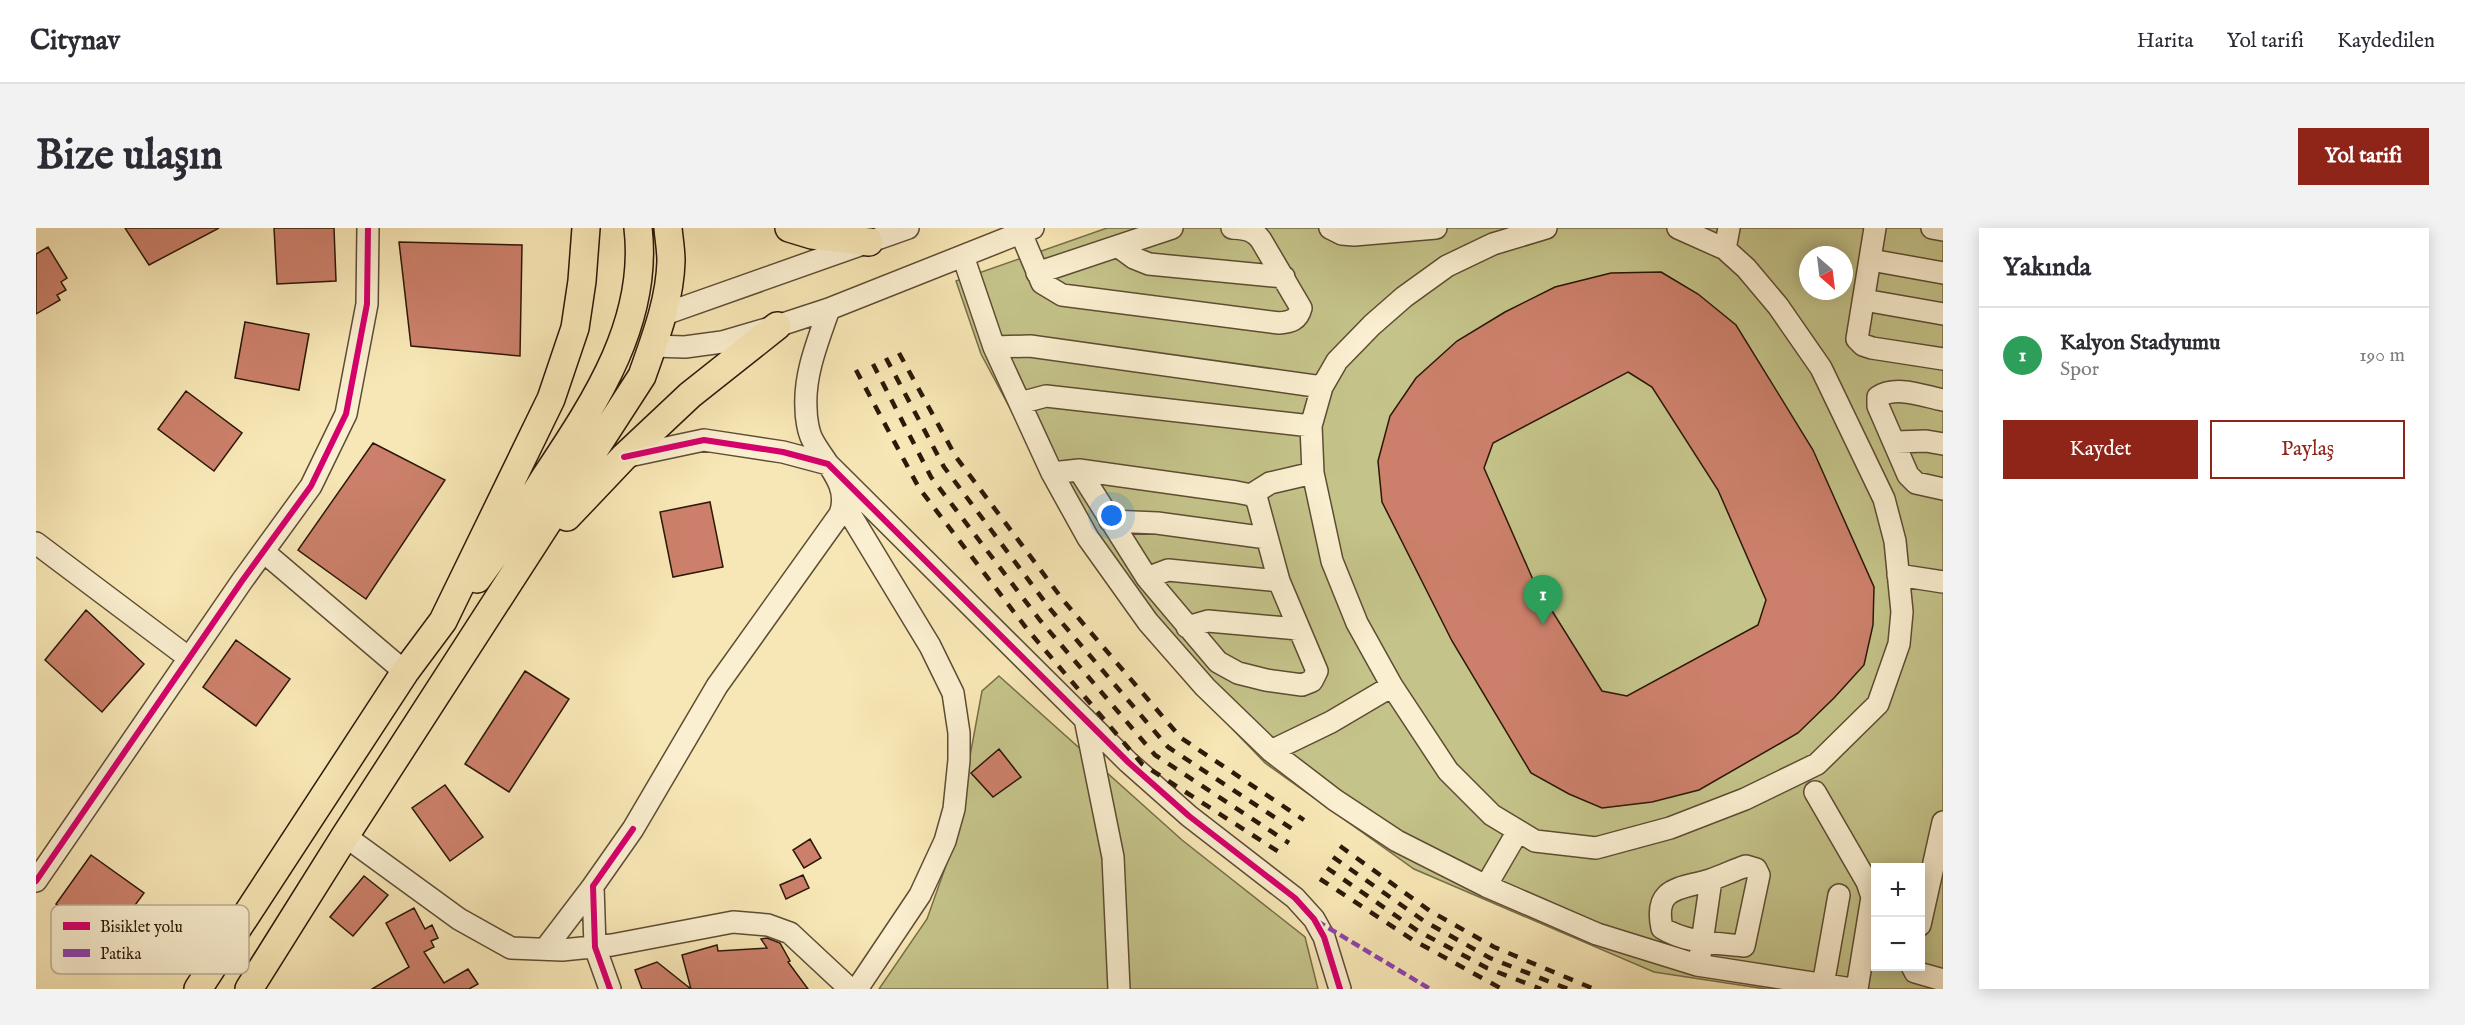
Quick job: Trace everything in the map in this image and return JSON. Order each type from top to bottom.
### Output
[{"type":"main road","points":[[443,621],[551,399],[575,328],[582,281],[586,228]]},
{"type":"main road","points":[[249,911],[405,672],[496,555],[585,417],[608,376],[627,326],[638,276],[638,228]]},
{"type":"main road","points":[[249,989],[642,376],[660,328],[671,261],[668,228]]},
{"type":"main road","points":[[789,228],[812,236],[869,242]]},
{"type":"main road","points":[[627,326],[662,315]]},
{"type":"main road","points":[[627,326],[652,346]]},
{"type":"main road","points":[[520,566],[624,457],[690,395],[777,326]]},
{"type":"main road","points":[[198,989],[208,974]]},
{"type":"street","points":[[36,881],[189,658],[311,486],[346,414],[367,303],[368,228]]},
{"type":"street","points":[[662,315],[908,228]]},
{"type":"street","points":[[1037,273],[1172,228]]},
{"type":"street","points":[[652,346],[685,347],[722,342],[777,326],[829,309],[1027,230],[1037,273],[1042,283],[1062,295],[1279,323],[1292,322],[1299,315],[1301,308],[1256,233],[1248,229],[1232,228]]},
{"type":"street","points":[[1330,228],[1342,234],[1354,235],[1436,228]]},
{"type":"street","points":[[1546,228],[1493,244],[1447,266],[1404,297],[1372,325],[1337,361],[1322,387],[1311,426],[1313,474],[1332,561],[1357,622],[1392,686],[1448,771],[1492,815],[1535,841],[1596,848],[1670,828],[1745,799],[1817,764],[1878,704],[1899,644],[1902,612],[1896,541],[1884,499],[1821,368],[1778,306],[1746,267],[1725,249],[1678,228]]},
{"type":"street","points":[[1725,249],[1729,228]]},
{"type":"street","points":[[1875,228],[1857,339],[1863,345],[1943,359]]},
{"type":"street","points":[[1932,228],[1943,230]]},
{"type":"street","points":[[1119,247],[1134,258],[1149,264],[1284,277]]},
{"type":"street","points":[[963,256],[994,347],[1052,472],[1088,538],[1148,622],[1205,687],[1271,751],[1335,800],[1397,841],[1486,886],[1597,934],[1697,965],[1855,989],[1871,902]]},
{"type":"street","points":[[1871,260],[1943,273]]},
{"type":"street","points":[[1864,300],[1943,314]]},
{"type":"street","points":[[545,949],[633,829],[717,687],[840,514],[844,504],[843,490],[811,437],[806,408],[811,361],[829,309]]},
{"type":"street","points":[[994,347],[1030,346],[1322,387]]},
{"type":"street","points":[[1943,400],[1895,391],[1887,391],[1878,397],[1878,406],[1896,442],[1908,475],[1916,483],[1943,489]]},
{"type":"street","points":[[1020,403],[1046,396],[1311,426]]},
{"type":"street","points":[[624,457],[704,440],[783,452],[828,464],[1128,762],[1189,816],[1301,904],[1314,919],[1324,938],[1340,989]]},
{"type":"street","points":[[1896,442],[1926,441],[1943,444]]},
{"type":"street","points":[[1052,472],[1079,470],[1251,495],[1257,500],[1260,508],[1279,581],[1317,671],[1312,681],[1302,685],[1238,673],[1218,662],[1186,627],[1147,578],[1079,470]]},
{"type":"street","points":[[1251,495],[1270,483],[1313,474]]},
{"type":"street","points":[[844,504],[930,646],[953,693],[959,733],[954,809],[945,841],[920,895],[857,989]]},
{"type":"street","points":[[1110,521],[1157,524],[1267,538]]},
{"type":"street","points":[[36,543],[189,658]]},
{"type":"street","points":[[264,552],[405,672]]},
{"type":"street","points":[[1147,578],[1168,570],[1279,581]]},
{"type":"street","points":[[1898,575],[1943,582]]},
{"type":"street","points":[[1186,627],[1208,621],[1298,629]]},
{"type":"street","points":[[1271,751],[1331,722],[1392,686]]},
{"type":"street","points":[[1085,719],[1113,857],[1119,989]]},
{"type":"street","points":[[1815,792],[1871,881]]},
{"type":"street","points":[[1922,917],[1943,822]]},
{"type":"street","points":[[1486,886],[1518,831]]},
{"type":"street","points":[[345,836],[459,919],[511,948],[562,950],[733,922],[768,925],[790,933],[850,989]]},
{"type":"street","points":[[1746,866],[1756,869],[1759,875],[1744,946],[1703,942],[1669,933],[1662,928],[1660,919],[1667,894],[1746,866]]},
{"type":"street","points":[[1697,965],[1703,942],[1711,880]]},
{"type":"street","points":[[592,886],[595,946],[610,989]]},
{"type":"street","points":[[1823,985],[1839,895]]},
{"type":"street","points":[[1914,971],[1943,980]]},
{"type":"shaded area","points":[[1107,228],[1943,228],[1943,989],[1766,989],[1654,972],[1414,869],[1265,763],[1193,688],[1093,563],[981,354],[956,281]]},
{"type":"shaded area","points":[[999,676],[1182,840],[1305,937],[1318,989],[879,989],[927,919],[954,843],[982,691]]},
{"type":"building","points":[[125,228],[219,228],[149,265]]},
{"type":"building","points":[[274,228],[334,228],[336,281],[277,284]]},
{"type":"building","points":[[399,242],[522,245],[520,356],[411,346]]},
{"type":"building","points":[[48,247],[67,278],[61,282],[66,290],[57,295],[60,300],[36,314],[36,254]]},
{"type":"building","points":[[1661,272],[1698,294],[1736,325],[1813,450],[1874,587],[1873,625],[1864,665],[1798,733],[1699,790],[1652,802],[1602,808],[1569,794],[1531,773],[1452,641],[1382,502],[1378,461],[1390,416],[1416,378],[1457,341],[1505,312],[1555,287],[1611,273]],"holes":[[[1628,372],[1652,387],[1718,490],[1766,600],[1758,625],[1627,696],[1602,691],[1534,582],[1484,468],[1493,443]]]},
{"type":"building","points":[[245,322],[309,334],[299,390],[235,378]]},
{"type":"building","points":[[186,391],[242,433],[214,471],[158,429]]},
{"type":"building","points":[[373,443],[445,480],[366,599],[298,550]]},
{"type":"building","points":[[710,502],[723,567],[673,577],[660,512]]},
{"type":"building","points":[[86,610],[144,664],[102,712],[45,660]]},
{"type":"building","points":[[236,640],[290,679],[256,726],[203,687]]},
{"type":"building","points":[[525,671],[569,699],[509,792],[465,764]]},
{"type":"building","points":[[999,749],[1021,777],[993,797],[971,773]]},
{"type":"building","points":[[445,785],[483,837],[450,861],[412,808]]},
{"type":"building","points":[[810,839],[821,858],[804,868],[793,850]]},
{"type":"building","points":[[91,855],[144,893],[135,905],[56,904]]},
{"type":"building","points":[[803,875],[809,888],[786,899],[780,885]]},
{"type":"building","points":[[364,876],[388,895],[353,936],[330,917]]},
{"type":"building","points":[[414,908],[425,929],[432,925],[438,938],[431,941],[434,947],[424,952],[444,983],[468,969],[478,984],[469,989],[372,989],[409,967],[386,923]]},
{"type":"building","points":[[767,938],[780,943],[790,961],[788,962],[808,989],[691,989],[682,955],[717,945],[718,951],[767,948],[761,939]]},
{"type":"building","points":[[657,962],[691,989],[642,989],[635,970]]},
{"type":"railway","points":[[899,353],[956,457],[1063,600],[1181,738],[1304,820]]},
{"type":"railway","points":[[886,358],[944,467],[1051,610],[1168,747],[1297,832]]},
{"type":"railway","points":[[873,364],[931,477],[1039,619],[1155,755],[1289,843]]},
{"type":"railway","points":[[856,370],[919,488],[1027,629],[1142,764],[1282,854]]},
{"type":"railway","points":[[1340,846],[1430,911],[1494,947],[1594,989]]},
{"type":"railway","points":[[1333,857],[1424,921],[1490,958],[1568,989]]},
{"type":"railway","points":[[1327,868],[1418,931],[1487,968],[1541,989]]},
{"type":"railway","points":[[1320,879],[1413,940],[1502,989]]},
{"type":"marked path","points":[[1317,921],[1430,989]]},
{"type":"cycle path","points":[[36,881],[242,581],[311,486],[346,414],[367,304],[368,228]]},
{"type":"cycle path","points":[[624,457],[704,440],[783,452],[828,464],[1128,762],[1189,816],[1295,898],[1314,919],[1324,937],[1340,989]]},
{"type":"cycle path","points":[[610,989],[595,947],[593,886],[633,829]]},
{"type":"place","name":"Kalyon Stadyumu","points":[[1543,625]]}]
